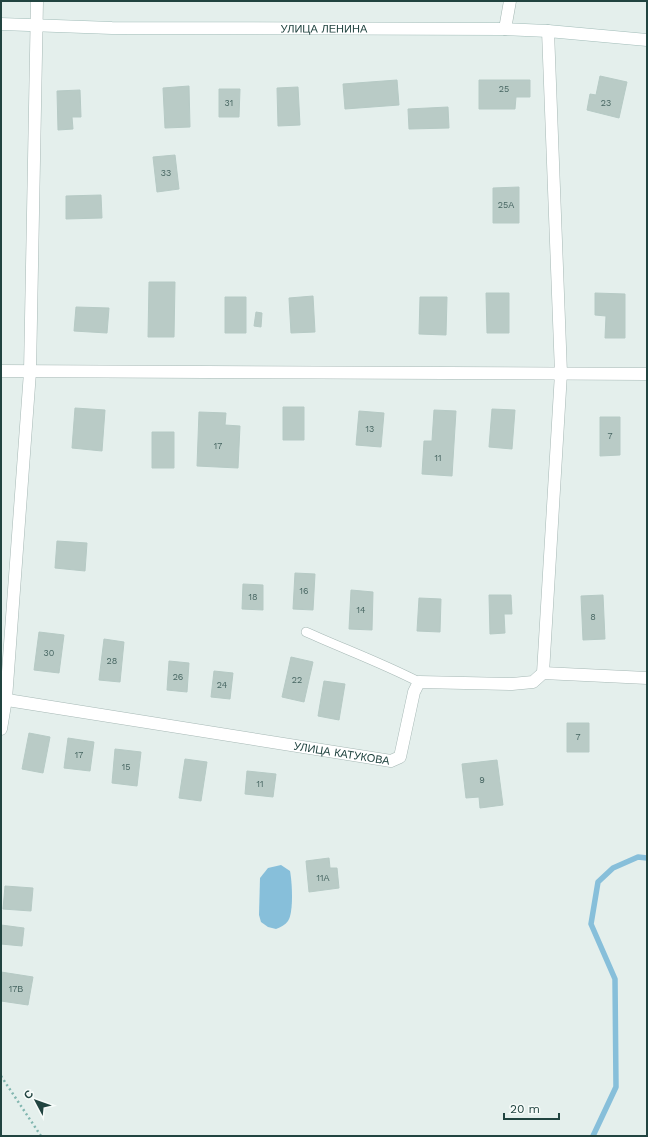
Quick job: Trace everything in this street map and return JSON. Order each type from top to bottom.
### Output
[{"type":"street","points":[[1,729],[30,372],[37,1]]},
{"type":"street","points":[[505,29],[510,1]]},
{"type":"street","name":"УЛИЦА ЛЕНИНА","points":[[1,24],[112,28],[548,30],[647,40]]},
{"type":"street","points":[[419,682],[512,684],[533,682],[543,673],[561,373],[548,30]]},
{"type":"street","points":[[1,371],[647,374]]},
{"type":"street","points":[[543,673],[647,678]]},
{"type":"street","name":"УЛИЦА КАТУКОВА","points":[[3,699],[391,761],[400,757],[414,692],[419,682]]},
{"type":"lane","points":[[306,632],[344,649],[380,662],[419,682]]},
{"type":"path","points":[[1,1076],[41,1136]]},
{"type":"water","points":[[281,865],[290,871],[292,904],[288,921],[283,926],[276,929],[268,927],[261,922],[259,915],[260,878],[268,868]]},
{"type":"building","points":[[600,76],[627,82],[619,118],[587,110],[590,94],[596,95]]},
{"type":"building","points":[[397,80],[399,105],[345,109],[343,84]]},
{"type":"building","points":[[479,80],[530,80],[530,97],[516,97],[515,109],[479,109]]},
{"type":"building","points":[[189,86],[190,127],[165,128],[163,88]]},
{"type":"building","points":[[298,87],[300,125],[278,126],[277,88]]},
{"type":"building","points":[[219,89],[240,89],[239,117],[219,117]]},
{"type":"building","points":[[80,90],[81,117],[72,117],[73,129],[58,130],[57,91]]},
{"type":"building","points":[[448,107],[449,128],[409,129],[408,109]]},
{"type":"building","points":[[175,155],[179,189],[157,192],[153,157]]},
{"type":"building","points":[[519,187],[519,223],[493,223],[493,188]]},
{"type":"building","points":[[101,195],[102,218],[66,219],[66,196]]},
{"type":"building","points":[[149,282],[175,282],[174,337],[148,337]]},
{"type":"building","points":[[486,293],[509,293],[509,333],[487,333]]},
{"type":"building","points":[[595,293],[625,294],[625,338],[605,338],[606,316],[595,315]]},
{"type":"building","points":[[313,296],[315,332],[291,333],[289,298]]},
{"type":"building","points":[[225,297],[246,297],[246,333],[225,333]]},
{"type":"building","points":[[420,297],[447,297],[446,335],[419,334]]},
{"type":"building","points":[[76,307],[109,308],[107,333],[74,331]]},
{"type":"building","points":[[256,312],[262,313],[261,327],[254,326]]},
{"type":"building","points":[[283,407],[304,407],[304,440],[283,440]]},
{"type":"building","points":[[75,408],[105,410],[102,451],[72,448]]},
{"type":"building","points":[[492,409],[515,410],[512,449],[489,447]]},
{"type":"building","points":[[434,410],[456,411],[452,476],[422,474],[424,441],[432,441]]},
{"type":"building","points":[[359,411],[384,413],[381,447],[356,445]]},
{"type":"building","points":[[199,412],[226,413],[225,425],[240,426],[238,468],[197,466]]},
{"type":"building","points":[[600,417],[620,417],[620,455],[600,456]]},
{"type":"building","points":[[152,432],[174,432],[174,468],[152,468]]},
{"type":"building","points":[[57,541],[87,543],[85,571],[55,568]]},
{"type":"building","points":[[295,573],[315,574],[313,610],[293,609]]},
{"type":"building","points":[[243,584],[263,585],[263,610],[242,609]]},
{"type":"building","points":[[351,590],[373,592],[372,630],[349,629]]},
{"type":"building","points":[[489,595],[511,595],[512,614],[504,614],[505,633],[490,634]]},
{"type":"building","points":[[603,595],[605,639],[583,640],[581,596]]},
{"type":"building","points":[[419,598],[441,599],[440,632],[417,631]]},
{"type":"building","points":[[39,632],[64,635],[59,673],[34,670]]},
{"type":"building","points":[[104,639],[124,642],[120,682],[99,680]]},
{"type":"building","points":[[291,657],[313,662],[304,702],[282,697]]},
{"type":"building","points":[[169,661],[189,663],[187,692],[167,690]]},
{"type":"building","points":[[214,671],[233,673],[230,699],[211,697]]},
{"type":"building","points":[[324,681],[345,684],[339,720],[318,716]]},
{"type":"building","points":[[567,723],[589,723],[589,752],[567,752]]},
{"type":"building","points":[[29,733],[50,737],[43,773],[22,769]]},
{"type":"building","points":[[68,738],[94,742],[90,771],[64,768]]},
{"type":"building","points":[[115,749],[141,752],[137,786],[112,783]]},
{"type":"building","points":[[185,759],[207,762],[201,801],[179,798]]},
{"type":"building","points":[[497,760],[503,805],[480,808],[479,797],[466,798],[462,764]]},
{"type":"building","points":[[247,771],[276,774],[273,797],[245,794]]},
{"type":"building","points":[[329,858],[330,868],[337,868],[339,888],[309,892],[306,861]]},
{"type":"building","points":[[5,886],[33,888],[31,911],[3,909]]},
{"type":"building","points":[[1,925],[24,928],[22,946],[1,944]]},
{"type":"building","points":[[1,972],[33,977],[28,1005],[1,1001]]},
{"type":"waterway","points":[[593,1136],[616,1087],[615,979],[591,924],[598,882],[613,868],[638,857],[647,858]]}]
